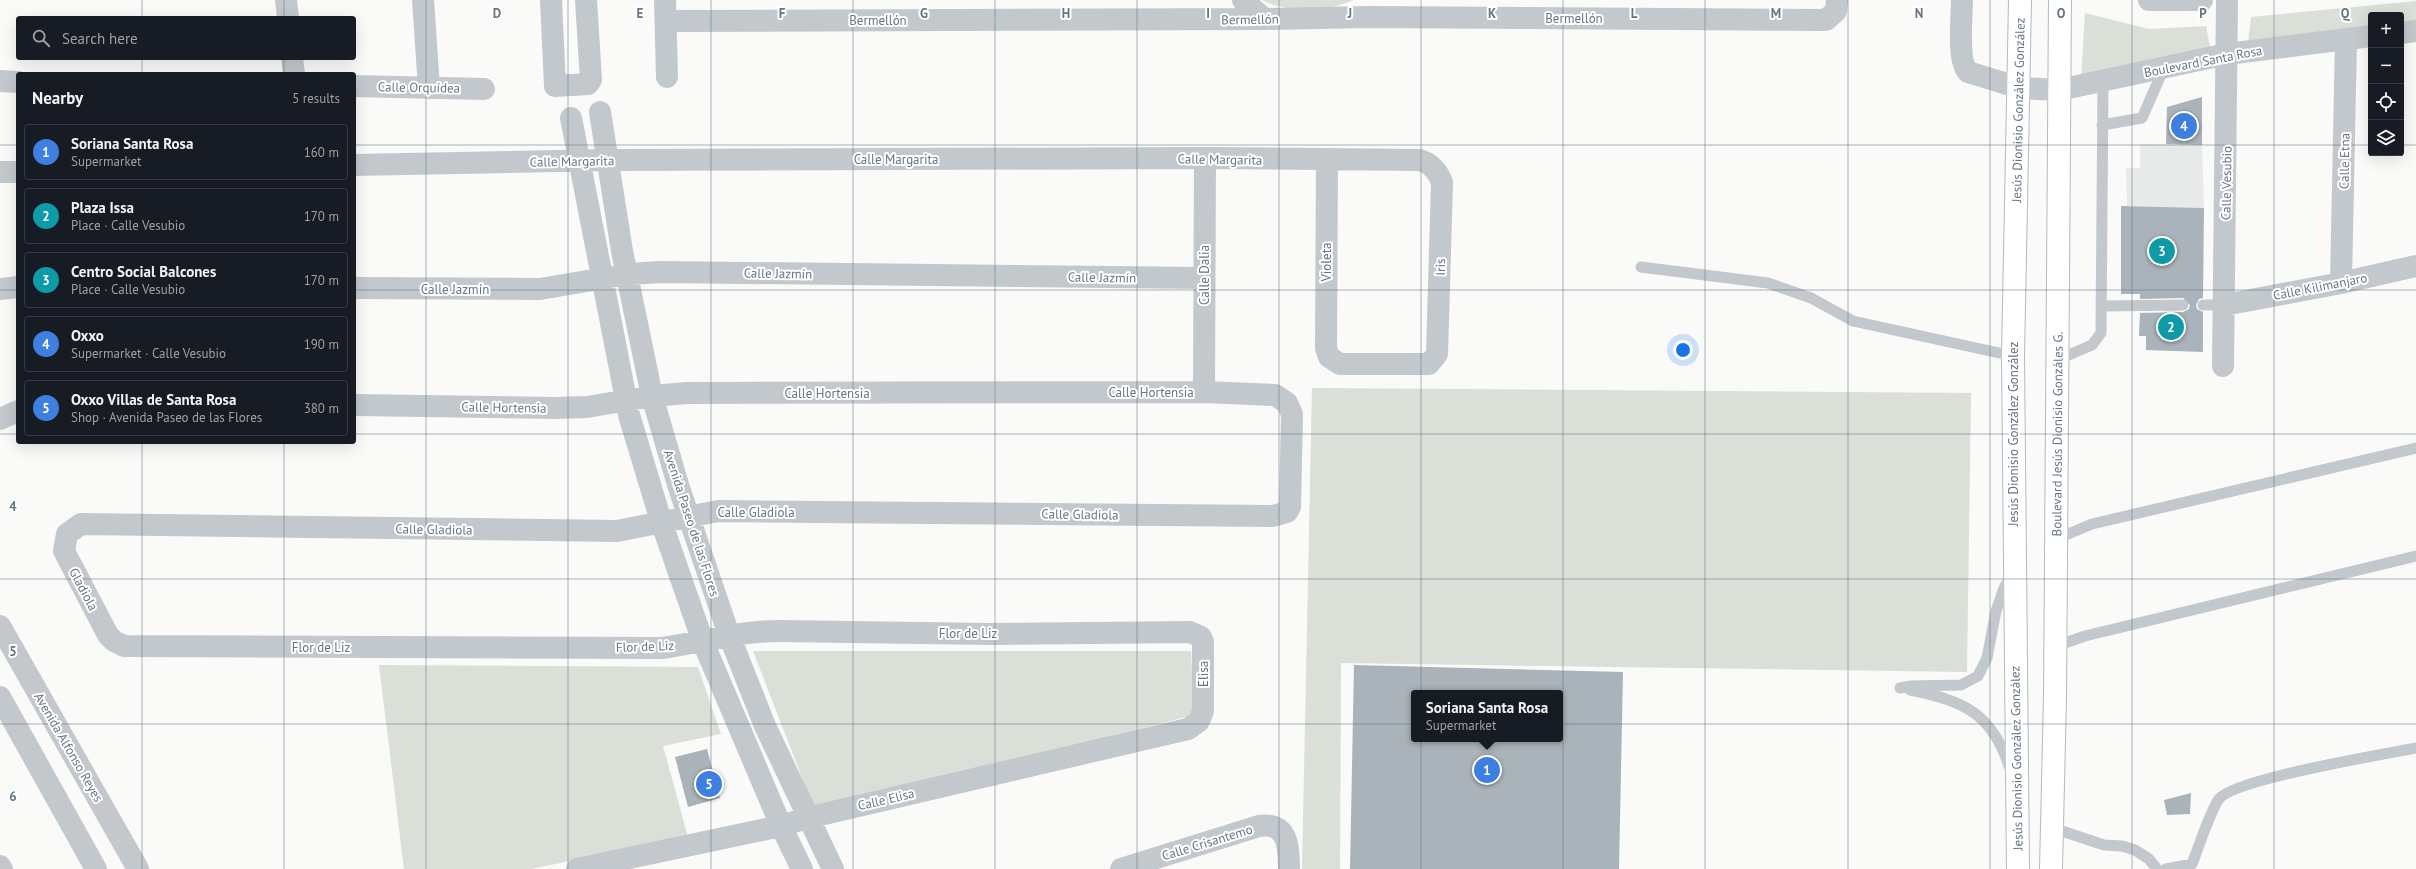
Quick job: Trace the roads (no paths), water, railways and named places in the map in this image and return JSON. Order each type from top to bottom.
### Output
[{"type":"main road","name":"Jesús Dionisio González González","points":[[2018,869],[2018,795],[2013,570],[2012,356],[2020,88],[2020,0]]},
{"type":"main road","name":"Boulevard Jesús Dionisio Gonzáles G.","points":[[2051,869],[2056,646],[2060,0]]},
{"type":"street","points":[[286,0],[288,16]]},
{"type":"street","points":[[423,0],[429,88]]},
{"type":"street","points":[[551,0],[555,86],[588,84],[591,80],[586,0]]},
{"type":"street","points":[[1243,0],[1264,19]]},
{"type":"street","points":[[1368,16],[1392,0]]},
{"type":"street","name":"Boulevard Santa Rosa","points":[[1962,0],[1962,56],[1965,68],[1968,72],[2020,88],[2059,90],[2103,82],[2227,54],[2368,36]]},
{"type":"street","points":[[2149,0],[2202,0]]},
{"type":"street","name":"Calle Vesubio","points":[[2223,366],[2227,0]]},
{"type":"street","name":"Bermellón","points":[[665,10],[1264,19],[1368,16],[1826,20],[1835,8]]},
{"type":"street","points":[[665,10],[667,77]]},
{"type":"street","points":[[2404,33],[2416,31]]},
{"type":"street","name":"Calle Etna","points":[[2341,283],[2346,39]]},
{"type":"street","points":[[292,60],[294,72]]},
{"type":"street","points":[[0,81],[16,82]]},
{"type":"street","name":"Calle Orquídea","points":[[356,86],[484,89]]},
{"type":"street","points":[[600,112],[606,160]]},
{"type":"street","points":[[571,118],[627,402],[661,521],[703,642],[781,826],[802,869]]},
{"type":"street","name":"Calle Margarita","points":[[356,165],[579,160],[1205,158],[1327,161],[1420,160],[1425,161],[1434,169]]},
{"type":"street","name":"Calle Dalia","points":[[1204,392],[1203,278],[1205,158]]},
{"type":"street","name":"Avenida Paseo de las Flores","points":[[606,160],[652,396],[688,516],[728,635],[764,726],[807,818],[833,869]]},
{"type":"street","name":"Violeta","points":[[1327,161],[1326,348],[1329,357],[1333,361],[1340,364],[1430,364]]},
{"type":"street","name":"Iris","points":[[1430,364],[1437,354],[1442,183],[1434,169]]},
{"type":"street","points":[[0,172],[16,172]]},
{"type":"street","name":"Calle Kilimanjaro","points":[[2224,305],[2341,283],[2416,266]]},
{"type":"street","name":"Calle Jazmín","points":[[356,288],[540,289],[628,274],[660,272],[1203,278]]},
{"type":"street","points":[[0,289],[16,287]]},
{"type":"street","name":"Calle Hortensia","points":[[356,405],[555,408],[627,402],[652,396],[695,393],[1204,392],[1275,395],[1286,403],[1292,414]]},
{"type":"street","points":[[0,419],[16,412]]},
{"type":"street","name":"Calle Gladiola","points":[[64,542],[72,529],[82,524],[617,531],[661,521],[718,511],[1273,516],[1286,512],[1290,507],[1292,414]]},
{"type":"street","name":"Gladiola","points":[[64,542],[64,551],[108,635]]},
{"type":"street","name":"Avenida Alfonso Reyes","points":[[0,626],[138,869]]},
{"type":"street","name":"Flor de Liz","points":[[108,635],[114,642],[134,647],[662,648],[703,642],[728,635],[752,631],[991,634],[1185,632]]},
{"type":"street","name":"Elisa","points":[[1185,632],[1201,637],[1203,642],[1203,711],[1199,721],[1194,726]]},
{"type":"street","points":[[0,697],[96,869]]},
{"type":"street","name":"Calle Elisa","points":[[577,869],[781,826],[807,818],[1180,731],[1194,726]]},
{"type":"street","name":"Calle Crisantemo","points":[[1121,869],[1259,826],[1272,825],[1278,827],[1283,834],[1289,855],[1289,869]]},
{"type":"lane","points":[[2102,125],[2142,118],[2164,68]]},
{"type":"lane","points":[[2057,360],[2092,345],[2099,338],[2102,328],[2103,82]]},
{"type":"lane","points":[[1641,267],[1768,283],[1811,298],[1853,321],[2012,356]]},
{"type":"lane","points":[[2102,306],[2183,305]]},
{"type":"lane","points":[[2203,305],[2224,305]]},
{"type":"lane","points":[[2056,539],[2092,524],[2416,448]]},
{"type":"lane","points":[[2056,646],[2085,636],[2416,556]]},
{"type":"lane","points":[[2013,570],[2004,588],[1996,611],[1987,658],[1978,676],[1961,685],[1911,686],[1900,688],[1937,696],[1967,709],[1990,726],[2003,748],[2018,795]]},
{"type":"lane","points":[[2166,869],[2192,864],[2219,798],[2234,789],[2332,763],[2416,748]]},
{"type":"lane","points":[[2053,828],[2104,845],[2122,846],[2135,850],[2149,859],[2157,869]]},
{"type":"place","name":"Oxxo","points":[[2184,126]]},
{"type":"place","name":"Centro Social Balcones","points":[[2162,251]]},
{"type":"place","name":"Plaza Issa","points":[[2171,327]]},
{"type":"place","name":"Soriana Santa Rosa","points":[[1487,770]]},
{"type":"place","name":"Oxxo Villas de Santa Rosa","points":[[709,784]]}]
